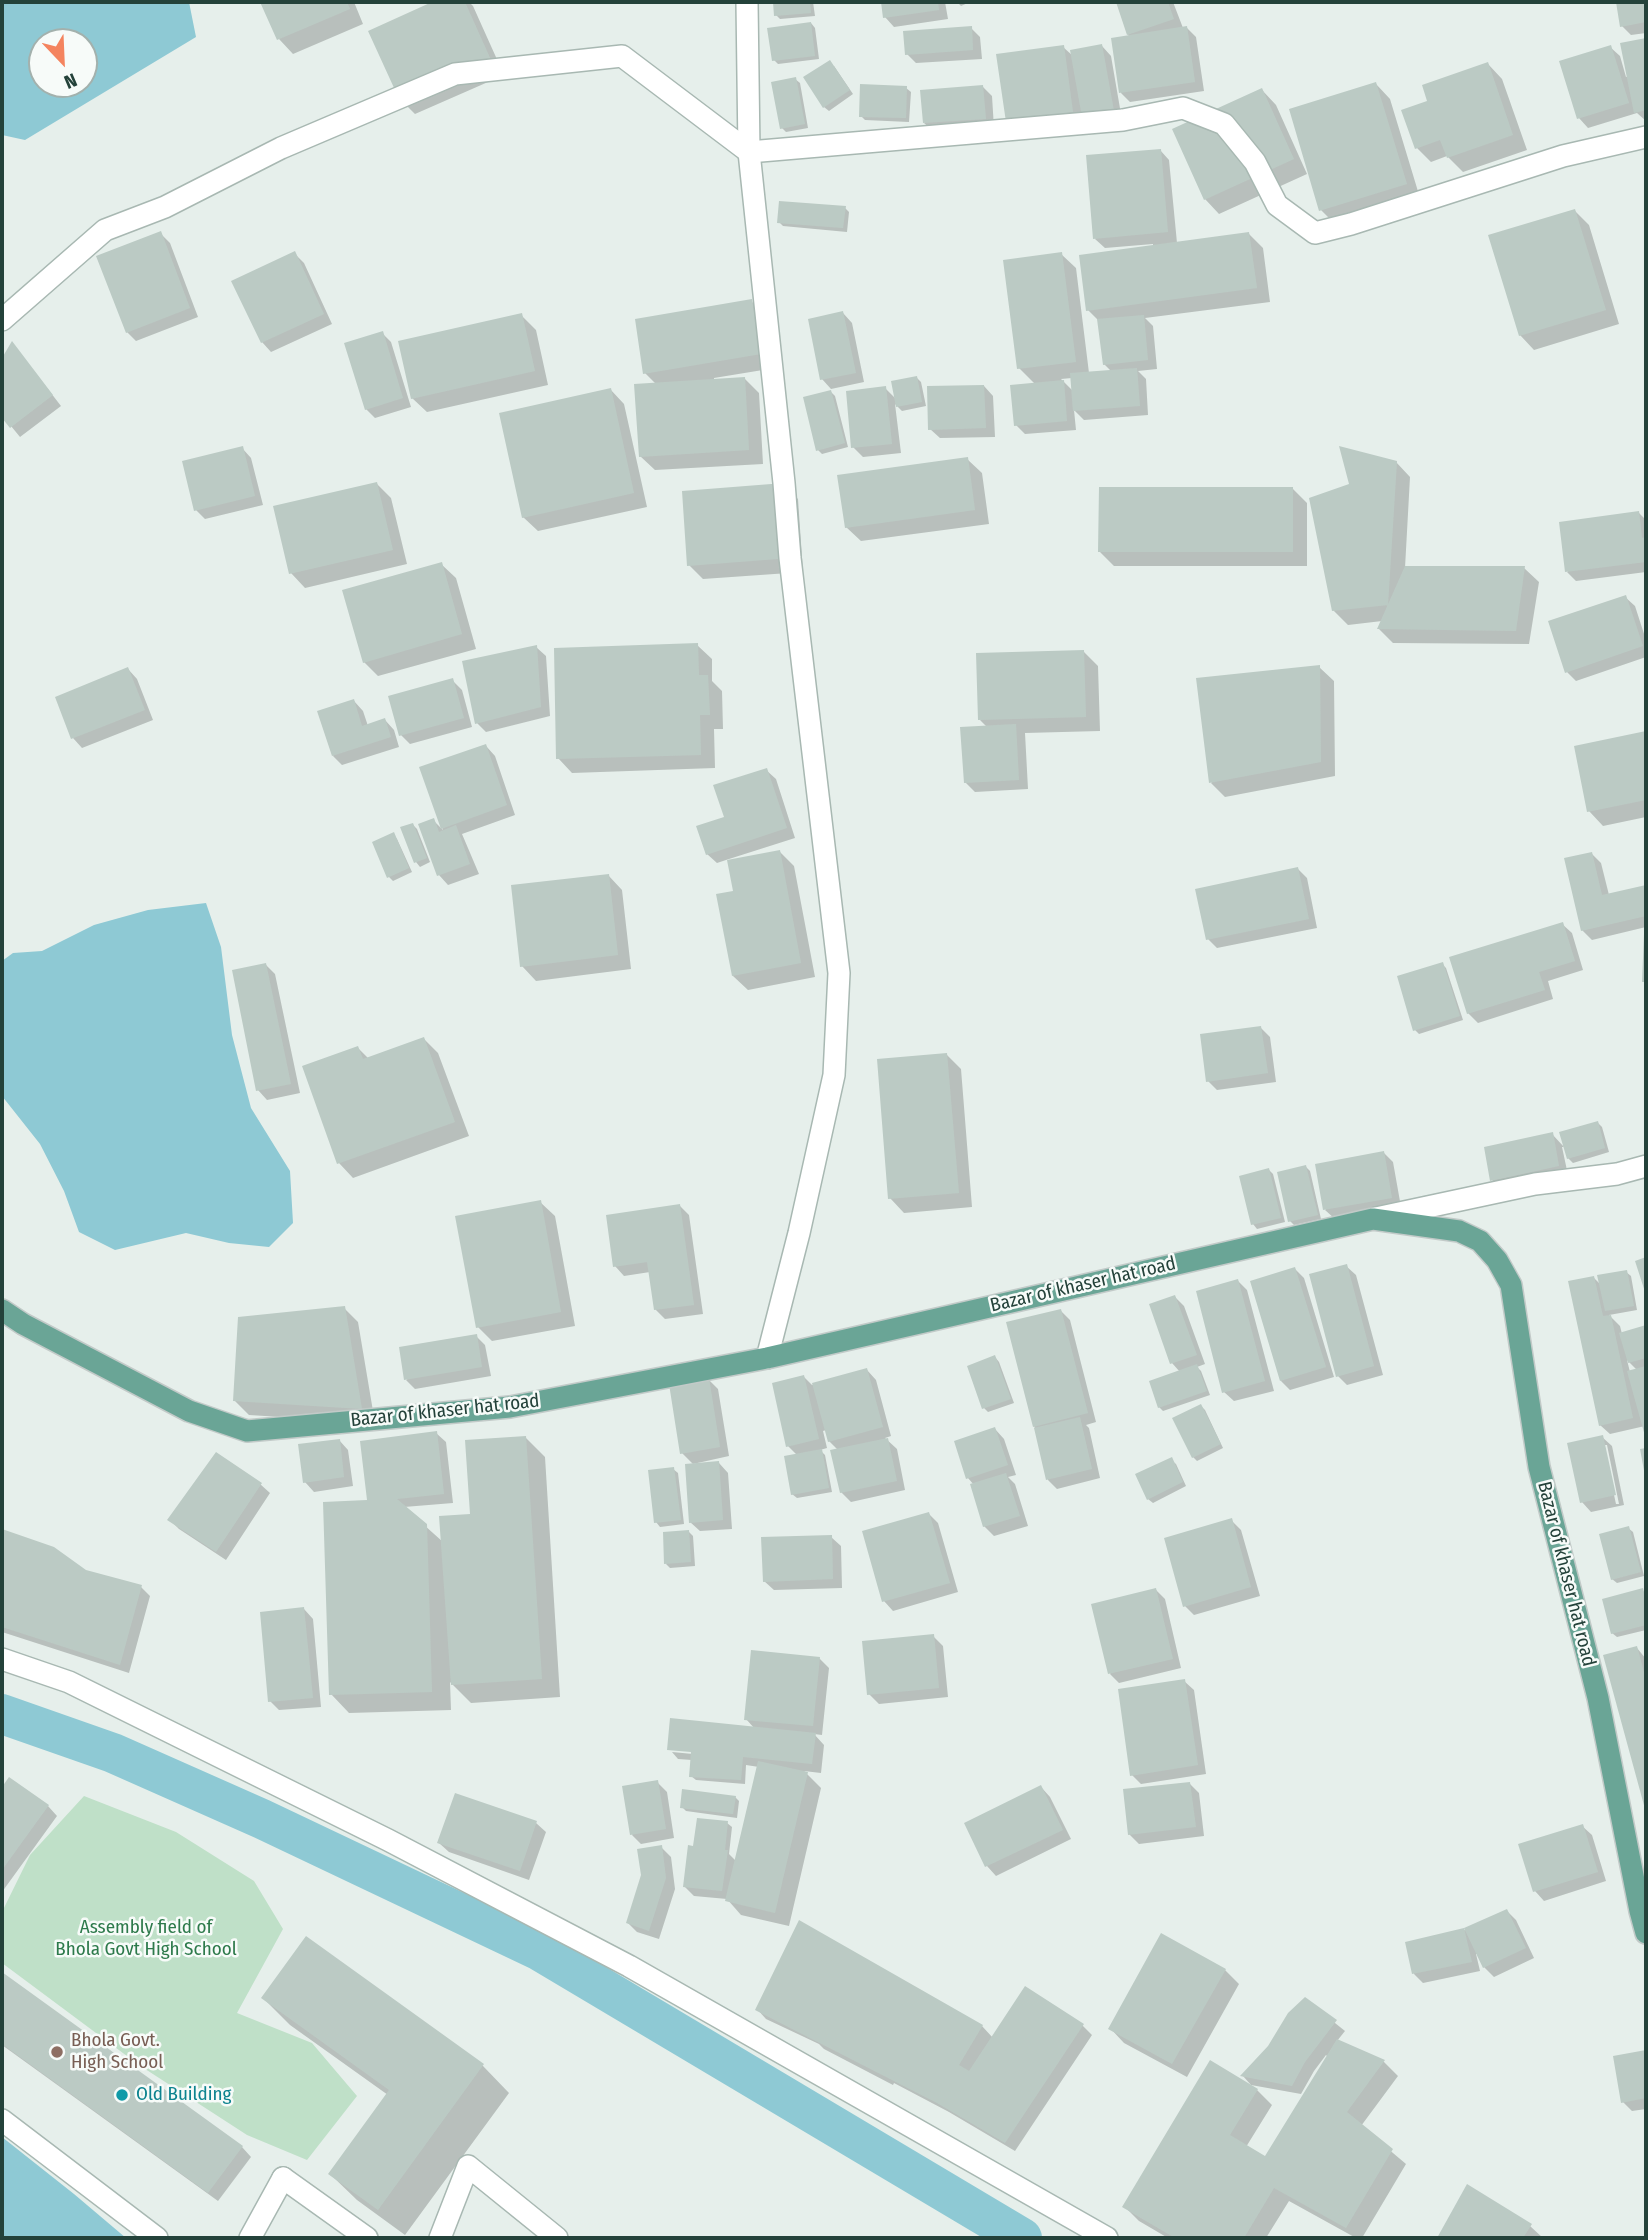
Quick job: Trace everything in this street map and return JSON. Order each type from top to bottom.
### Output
[{"type":"main road","name":"Bazar of khaser hat road","points":[[2,1310],[58,1343],[189,1411],[247,1431],[510,1407],[767,1358],[1373,1219],[1459,1231],[1480,1241],[1497,1260],[1511,1284],[1539,1467],[1598,1699],[1646,1933]]},
{"type":"street","points":[[747,2],[749,152],[790,558],[839,973],[834,1075],[799,1233],[767,1358]]},
{"type":"street","points":[[2,320],[105,230],[165,207],[281,148],[455,74],[622,56],[749,152],[1123,121],[1184,108],[1224,124],[1255,162],[1277,205],[1315,233],[1362,221],[1563,156],[1646,137]]},
{"type":"street","points":[[1373,1219],[1535,1184],[1617,1174],[1646,1166]]},
{"type":"street","points":[[2,1659],[69,1682],[388,1840],[629,1966],[1107,2238]]},
{"type":"street","points":[[2,2120],[157,2238]]},
{"type":"street","points":[[440,2238],[468,2166],[557,2238]]},
{"type":"street","points":[[250,2238],[283,2178],[367,2238]]},
{"type":"green space","name":"Assembly field of Bhola Govt High School","points":[[84,1796],[176,1832],[254,1881],[283,1929],[237,2013],[312,2043],[357,2096],[307,2160],[247,2135],[139,2065],[2,1963],[2,1912],[30,1855]]},
{"type":"water","points":[[2,2],[189,2],[196,37],[98,96],[98,28],[28,28],[28,98],[95,98],[25,140],[2,135]]},
{"type":"water","points":[[206,903],[221,947],[232,1035],[251,1108],[290,1171],[293,1223],[269,1247],[229,1243],[186,1233],[115,1250],[79,1232],[64,1191],[40,1144],[2,1096],[2,961],[13,953],[42,951],[94,925],[148,910]]},
{"type":"water","points":[[2,2137],[74,2194],[126,2238],[2,2238]]},
{"type":"building","points":[[260,2],[347,2],[350,9],[277,40]]},
{"type":"building","points":[[432,2],[465,2],[491,60],[400,101],[368,31]]},
{"type":"building","points":[[773,2],[810,2],[811,13],[774,16]]},
{"type":"building","points":[[881,2],[938,2],[939,10],[883,18]]},
{"type":"building","points":[[1116,2],[1168,2],[1174,19],[1127,35]]},
{"type":"building","points":[[1616,2],[1646,2],[1646,22],[1620,27]]},
{"type":"building","points":[[811,22],[815,56],[772,61],[767,28]]},
{"type":"building","points":[[972,26],[973,50],[905,55],[903,31]]},
{"type":"building","points":[[1187,26],[1195,82],[1119,93],[1111,38]]},
{"type":"building","points":[[1646,38],[1646,110],[1634,113],[1620,43]]},
{"type":"building","points":[[1102,44],[1114,111],[1082,117],[1070,50]]},
{"type":"building","points":[[1064,45],[1073,112],[1006,122],[996,54]]},
{"type":"building","points":[[1611,45],[1629,103],[1577,119],[1559,61]]},
{"type":"building","points":[[830,60],[850,90],[823,108],[803,77]]},
{"type":"building","points":[[1488,62],[1513,135],[1447,158],[1440,140],[1415,149],[1401,110],[1427,101],[1422,85]]},
{"type":"building","points":[[796,77],[805,124],[780,129],[771,82]]},
{"type":"building","points":[[1376,82],[1407,184],[1319,211],[1289,109]]},
{"type":"building","points":[[860,84],[907,86],[906,118],[859,117]]},
{"type":"building","points":[[983,85],[986,119],[923,123],[920,90]]},
{"type":"building","points":[[1262,88],[1294,159],[1204,200],[1172,129]]},
{"type":"building","points":[[1161,149],[1168,232],[1093,239],[1086,155]]},
{"type":"building","points":[[779,201],[846,206],[843,228],[777,223]]},
{"type":"building","points":[[1575,209],[1606,310],[1519,336],[1488,235]]},
{"type":"building","points":[[161,231],[190,308],[126,333],[96,256]]},
{"type":"building","points":[[1249,232],[1257,288],[1086,311],[1079,255]]},
{"type":"building","points":[[295,251],[324,314],[261,343],[231,281]]},
{"type":"building","points":[[1062,252],[1076,362],[1017,369],[1003,260]]},
{"type":"building","points":[[752,299],[761,354],[643,374],[635,319]]},
{"type":"building","points":[[843,311],[856,373],[820,380],[808,319]]},
{"type":"building","points":[[522,313],[535,371],[411,399],[398,341]]},
{"type":"building","points":[[1144,315],[1148,360],[1103,365],[1097,319]]},
{"type":"building","points":[[383,331],[403,398],[365,410],[344,343]]},
{"type":"building","points":[[12,341],[53,395],[10,428],[2,418],[2,358]]},
{"type":"building","points":[[1137,368],[1140,406],[1073,411],[1070,373]]},
{"type":"building","points":[[917,376],[922,402],[896,407],[891,381]]},
{"type":"building","points":[[745,377],[749,450],[639,457],[634,384]]},
{"type":"building","points":[[1064,380],[1067,421],[1014,426],[1010,385]]},
{"type":"building","points":[[984,385],[986,428],[928,430],[927,386]]},
{"type":"building","points":[[886,386],[892,444],[851,448],[846,391]]},
{"type":"building","points":[[611,388],[634,493],[522,518],[499,413]]},
{"type":"building","points":[[831,390],[845,443],[816,451],[803,397]]},
{"type":"building","points":[[243,446],[255,496],[194,511],[182,461]]},
{"type":"building","points":[[1339,446],[1397,461],[1388,605],[1332,611],[1309,498],[1349,484]]},
{"type":"building","points":[[968,457],[975,510],[845,528],[837,475]]},
{"type":"building","points":[[377,482],[393,550],[289,574],[273,506]]},
{"type":"building","points":[[784,483],[790,558],[687,566],[682,491]]},
{"type":"building","points":[[1099,487],[1293,487],[1293,552],[1098,552]]},
{"type":"building","points":[[1639,511],[1642,538],[1646,537],[1646,562],[1565,572],[1559,522]]},
{"type":"building","points":[[442,562],[462,634],[363,663],[342,590]]},
{"type":"building","points":[[1405,566],[1525,566],[1516,631],[1377,629]]},
{"type":"building","points":[[1626,595],[1643,646],[1565,673],[1548,621]]},
{"type":"building","points":[[698,643],[699,675],[708,675],[710,715],[700,715],[701,755],[556,759],[554,648]]},
{"type":"building","points":[[537,645],[541,707],[475,724],[462,661]]},
{"type":"building","points":[[1084,650],[1086,717],[978,720],[976,653]]},
{"type":"building","points":[[1320,665],[1321,762],[1209,783],[1196,678]]},
{"type":"building","points":[[128,667],[145,710],[71,739],[55,697]]},
{"type":"building","points":[[453,678],[464,718],[399,736],[388,696]]},
{"type":"building","points":[[354,699],[362,726],[385,718],[391,737],[332,756],[317,711]]},
{"type":"building","points":[[1016,724],[1019,780],[964,783],[960,727]]},
{"type":"building","points":[[1646,731],[1646,800],[1587,812],[1574,746]]},
{"type":"building","points":[[486,744],[507,805],[441,829],[419,767]]},
{"type":"building","points":[[767,768],[787,828],[706,855],[696,826],[724,817],[713,785]]},
{"type":"building","points":[[434,818],[439,832],[456,825],[470,864],[437,876],[418,824]]},
{"type":"building","points":[[413,823],[427,858],[414,863],[400,827]]},
{"type":"building","points":[[394,832],[409,868],[387,878],[372,842]]},
{"type":"building","points":[[780,850],[801,963],[732,976],[716,894],[733,891],[727,860]]},
{"type":"building","points":[[1592,852],[1602,895],[1646,885],[1646,916],[1581,931],[1564,858]]},
{"type":"building","points":[[1298,867],[1309,919],[1206,940],[1195,889]]},
{"type":"building","points":[[609,874],[618,955],[520,967],[511,885]]},
{"type":"building","points":[[1563,922],[1575,961],[1539,972],[1545,990],[1467,1014],[1449,957]]},
{"type":"building","points":[[1644,934],[1646,982],[1642,982]]},
{"type":"building","points":[[1443,962],[1460,1016],[1413,1031],[1397,976]]},
{"type":"building","points":[[266,963],[291,1084],[256,1091],[232,970]]},
{"type":"building","points":[[1261,1026],[1268,1073],[1206,1082],[1200,1034]]},
{"type":"building","points":[[424,1037],[455,1122],[337,1164],[302,1066],[358,1046],[363,1059]]},
{"type":"building","points":[[947,1053],[959,1193],[888,1199],[877,1059]]},
{"type":"building","points":[[1598,1121],[1605,1148],[1567,1159],[1559,1132]]},
{"type":"building","points":[[1553,1132],[1559,1166],[1490,1181],[1484,1147]]},
{"type":"building","points":[[1384,1151],[1392,1198],[1323,1210],[1315,1164]]},
{"type":"building","points":[[1306,1165],[1318,1215],[1288,1222],[1277,1172]]},
{"type":"building","points":[[1269,1168],[1281,1218],[1251,1225],[1239,1176]]},
{"type":"building","points":[[541,1200],[561,1312],[476,1328],[455,1216]]},
{"type":"building","points":[[680,1204],[694,1305],[654,1310],[647,1262],[613,1267],[606,1215]]},
{"type":"building","points":[[1646,1257],[1646,1295],[1635,1261]]},
{"type":"building","points":[[1347,1264],[1374,1366],[1336,1377],[1309,1274]]},
{"type":"building","points":[[1295,1267],[1326,1367],[1280,1381],[1250,1281]]},
{"type":"building","points":[[1627,1270],[1634,1306],[1605,1311],[1597,1275]]},
{"type":"building","points":[[1594,1276],[1603,1316],[1611,1315],[1633,1418],[1599,1426],[1568,1281]]},
{"type":"building","points":[[1238,1279],[1265,1381],[1222,1393],[1196,1291]]},
{"type":"building","points":[[1175,1295],[1197,1355],[1170,1364],[1149,1304]]},
{"type":"building","points":[[345,1306],[362,1409],[233,1401],[238,1317]]},
{"type":"building","points":[[1061,1309],[1088,1413],[1033,1427],[1006,1322]]},
{"type":"building","points":[[1646,1325],[1646,1358],[1628,1363],[1619,1333]]},
{"type":"building","points":[[477,1334],[482,1367],[404,1380],[399,1347]]},
{"type":"building","points":[[995,1355],[1011,1399],[982,1409],[967,1366]]},
{"type":"building","points":[[1197,1364],[1207,1391],[1158,1408],[1149,1381]]},
{"type":"building","points":[[1646,1366],[1646,1436],[1645,1436],[1627,1371]]},
{"type":"building","points":[[867,1368],[883,1427],[828,1442],[812,1383]]},
{"type":"building","points":[[804,1375],[819,1439],[786,1447],[772,1383]]},
{"type":"building","points":[[709,1378],[720,1447],[680,1454],[669,1384]]},
{"type":"building","points":[[1201,1404],[1221,1444],[1192,1458],[1172,1418]]},
{"type":"building","points":[[1080,1417],[1092,1469],[1046,1480],[1034,1428]]},
{"type":"building","points":[[995,1427],[1008,1465],[966,1479],[954,1441]]},
{"type":"building","points":[[437,1431],[444,1494],[397,1499],[427,1524],[432,1692],[329,1695],[323,1502],[367,1500],[360,1441]]},
{"type":"building","points":[[1603,1435],[1616,1495],[1580,1503],[1567,1443]]},
{"type":"building","points":[[526,1436],[542,1679],[451,1685],[439,1516],[470,1514],[465,1440]]},
{"type":"building","points":[[888,1438],[897,1481],[840,1493],[830,1450]]},
{"type":"building","points":[[340,1439],[344,1477],[303,1483],[298,1444]]},
{"type":"building","points":[[1646,1448],[1646,1476],[1645,1476],[1640,1449]]},
{"type":"building","points":[[822,1449],[829,1488],[791,1495],[784,1456]]},
{"type":"building","points":[[216,1452],[262,1483],[216,1552],[167,1520]]},
{"type":"building","points":[[1172,1457],[1183,1482],[1147,1500],[1135,1474]]},
{"type":"building","points":[[719,1461],[723,1520],[689,1523],[685,1464]]},
{"type":"building","points":[[674,1467],[681,1520],[654,1523],[648,1470]]},
{"type":"building","points":[[1006,1473],[1020,1516],[983,1527],[970,1484]]},
{"type":"building","points":[[929,1512],[950,1583],[882,1602],[862,1531]]},
{"type":"building","points":[[1232,1518],[1251,1587],[1183,1607],[1164,1538]]},
{"type":"building","points":[[1629,1526],[1641,1572],[1611,1580],[1599,1534]]},
{"type":"building","points":[[2,1529],[54,1547],[86,1570],[142,1585],[120,1665],[2,1627]]},
{"type":"building","points":[[689,1530],[691,1562],[664,1564],[663,1532]]},
{"type":"building","points":[[832,1535],[833,1579],[763,1582],[761,1537]]},
{"type":"building","points":[[1156,1588],[1173,1659],[1108,1674],[1091,1604]]},
{"type":"building","points":[[1643,1588],[1646,1625],[1611,1634],[1602,1599]]},
{"type":"building","points":[[304,1607],[313,1698],[268,1702],[260,1612]]},
{"type":"building","points":[[934,1634],[939,1688],[867,1695],[862,1641]]},
{"type":"building","points":[[1637,1646],[1646,1680],[1645,1809],[1603,1655]]},
{"type":"building","points":[[751,1650],[820,1657],[813,1726],[744,1720]]},
{"type":"building","points":[[1185,1679],[1198,1765],[1130,1776],[1118,1689]]},
{"type":"building","points":[[670,1718],[816,1733],[812,1764],[743,1757],[741,1780],[689,1777],[691,1752],[667,1750]]},
{"type":"building","points":[[758,1761],[808,1772],[775,1913],[725,1901]]},
{"type":"building","points":[[9,1777],[49,1805],[2,1870],[2,1787]]},
{"type":"building","points":[[658,1780],[666,1829],[630,1835],[622,1786]]},
{"type":"building","points":[[1190,1782],[1196,1827],[1128,1835],[1123,1789]]},
{"type":"building","points":[[1041,1785],[1063,1830],[985,1867],[964,1823]]},
{"type":"building","points":[[682,1789],[736,1796],[733,1814],[680,1808]]},
{"type":"building","points":[[455,1793],[537,1821],[520,1871],[437,1843]]},
{"type":"building","points":[[697,1818],[728,1821],[725,1850],[728,1850],[722,1891],[683,1887],[688,1845],[693,1846]]},
{"type":"building","points":[[1583,1824],[1598,1872],[1533,1892],[1518,1844]]},
{"type":"building","points":[[662,1845],[666,1878],[649,1931],[626,1923],[641,1875],[637,1849]]},
{"type":"building","points":[[1507,1909],[1526,1948],[1483,1968],[1464,1928]]},
{"type":"building","points":[[799,1920],[983,2025],[959,2065],[969,2071],[1025,1986],[1084,2024],[1005,2143],[937,2103],[755,2010]]},
{"type":"building","points":[[1464,1928],[1472,1962],[1412,1974],[1405,1942]]},
{"type":"building","points":[[1161,1933],[1226,1969],[1172,2064],[1108,2029]]},
{"type":"building","points":[[306,1936],[484,2064],[378,2210],[328,2174],[389,2090],[261,1998]]},
{"type":"building","name":"Old Building","points":[[2,1972],[243,2146],[208,2193],[2,2044]]},
{"type":"building","points":[[1305,1997],[1337,2020],[1305,2062],[1292,2086],[1240,2076],[1268,2046],[1288,2013]]},
{"type":"building","points":[[1337,2039],[1385,2060],[1347,2112],[1393,2149],[1346,2228],[1274,2188],[1244,2238],[1175,2238],[1122,2207],[1210,2060],[1258,2089],[1230,2135],[1265,2156]]},
{"type":"building","points":[[1646,2050],[1646,2098],[1621,2103],[1613,2056]]},
{"type":"building","points":[[1467,2184],[1532,2224],[1523,2238],[1437,2238]]},
{"type":"waterway","points":[[2,1714],[113,1753],[262,1819],[540,1951],[1022,2238]]},
{"type":"place","name":"Bhola Govt. High School","points":[[57,2052]]},
{"type":"place","name":"Old Building","points":[[122,2095]]}]
